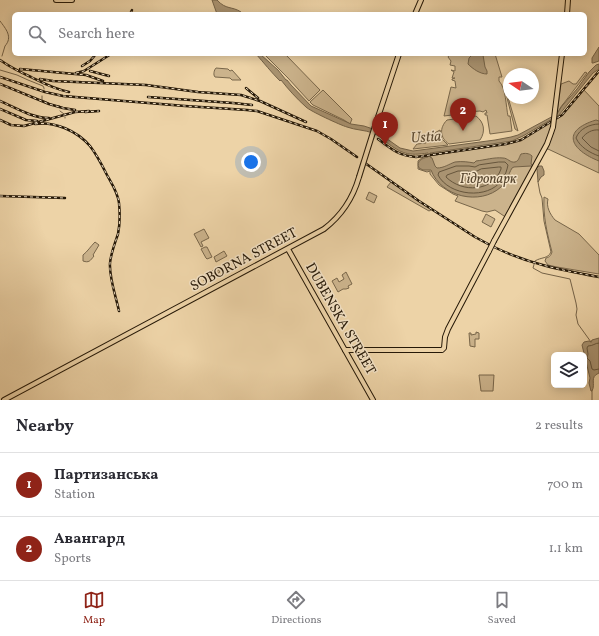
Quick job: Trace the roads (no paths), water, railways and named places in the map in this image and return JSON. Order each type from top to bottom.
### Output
[{"type":"main road","points":[[56,0],[72,0]]},
{"type":"main road","points":[[416,12],[421,0]]},
{"type":"main road","points":[[567,12],[568,0]]},
{"type":"main road","name":"SOBORNA STREET","points":[[4,400],[324,230],[337,218],[351,198],[398,56]]},
{"type":"main road","points":[[345,350],[442,350],[444,348],[446,334],[552,133],[562,56]]},
{"type":"main road","name":"DUBENSKA STREET","points":[[288,249],[373,400]]},
{"type":"water","points":[[212,0],[217,0],[226,7],[241,12],[216,12]]},
{"type":"water","points":[[599,47],[599,61],[592,63],[592,58]]},
{"type":"water","points":[[258,56],[262,56],[278,70],[311,106],[351,124],[373,129],[400,148],[413,151],[495,140],[518,135],[557,114],[589,72],[599,64],[599,69],[593,73],[559,115],[523,136],[512,141],[430,153],[430,157],[437,168],[444,167],[455,162],[474,163],[476,161],[496,158],[505,158],[515,162],[521,154],[525,153],[532,156],[531,164],[537,168],[542,166],[544,175],[538,182],[537,169],[531,166],[514,167],[501,187],[492,193],[472,197],[462,196],[452,192],[443,187],[431,170],[423,170],[419,168],[418,163],[422,159],[428,157],[428,153],[410,154],[401,152],[375,134],[343,126],[325,118],[303,104],[281,80],[280,81]]},
{"type":"water","points":[[471,56],[483,56],[487,74],[472,68],[468,64]]},
{"type":"water","points":[[596,120],[599,121],[599,161],[582,152],[576,146],[574,140],[574,135],[577,130],[585,124]]},
{"type":"water","points":[[599,338],[599,373],[593,379],[593,388],[591,391],[587,366],[587,352],[584,352],[582,345],[584,342],[591,342],[592,340]]},
{"type":"waterway","points":[[0,21],[9,36],[2,56]]},
{"type":"waterway","points":[[0,70],[17,75],[43,86],[44,89]]},
{"type":"waterway","points":[[42,96],[42,100],[60,107]]},
{"type":"waterway","points":[[60,111],[64,114]]},
{"type":"waterway","points":[[538,182],[542,198],[544,221],[551,252],[546,257],[535,261],[533,268],[542,273],[570,279],[576,303],[578,324],[591,342]]},
{"type":"waterway","points":[[592,391],[592,400]]},
{"type":"railway","points":[[82,66],[94,56]]},
{"type":"railway","points":[[76,73],[84,71],[108,56]]},
{"type":"railway","points":[[0,60],[44,84],[69,92]]},
{"type":"railway","points":[[20,69],[86,75],[103,81]]},
{"type":"railway","points":[[90,71],[109,76]]},
{"type":"railway","points":[[378,139],[400,154],[416,157],[506,144],[521,140],[562,115],[599,71]]},
{"type":"railway","points":[[0,77],[45,92],[63,96],[257,111],[317,131],[357,157]]},
{"type":"railway","points":[[40,79],[53,81],[146,85],[198,92],[241,95],[260,101],[306,122]]},
{"type":"railway","points":[[0,84],[49,104],[75,110]]},
{"type":"railway","points":[[246,88],[258,98]]},
{"type":"railway","points":[[148,97],[252,105]]},
{"type":"railway","points":[[0,101],[30,114],[43,118],[49,118]]},
{"type":"railway","points":[[0,109],[26,120],[37,121]]},
{"type":"railway","points":[[0,120],[11,125],[24,126],[75,112],[89,111]]},
{"type":"railway","points":[[85,112],[99,111]]},
{"type":"railway","points":[[35,124],[43,123],[58,126],[65,128],[79,136],[90,146],[97,156],[113,185],[119,203],[120,215],[118,234],[111,256],[110,269],[119,311]]},
{"type":"railway","points":[[365,163],[419,201],[490,245]]},
{"type":"railway","points":[[0,196],[65,198]]},
{"type":"railway","points":[[494,247],[533,262],[558,269],[599,277]]},
{"type":"place","name":"Авангард","points":[[463,131]]},
{"type":"place","name":"Партизанська","points":[[385,145]]},
{"type":"water label","name":"Ustia","points":[[426,138]]},
{"type":"park label","name":"Гідропарк","points":[[488,179]]}]
